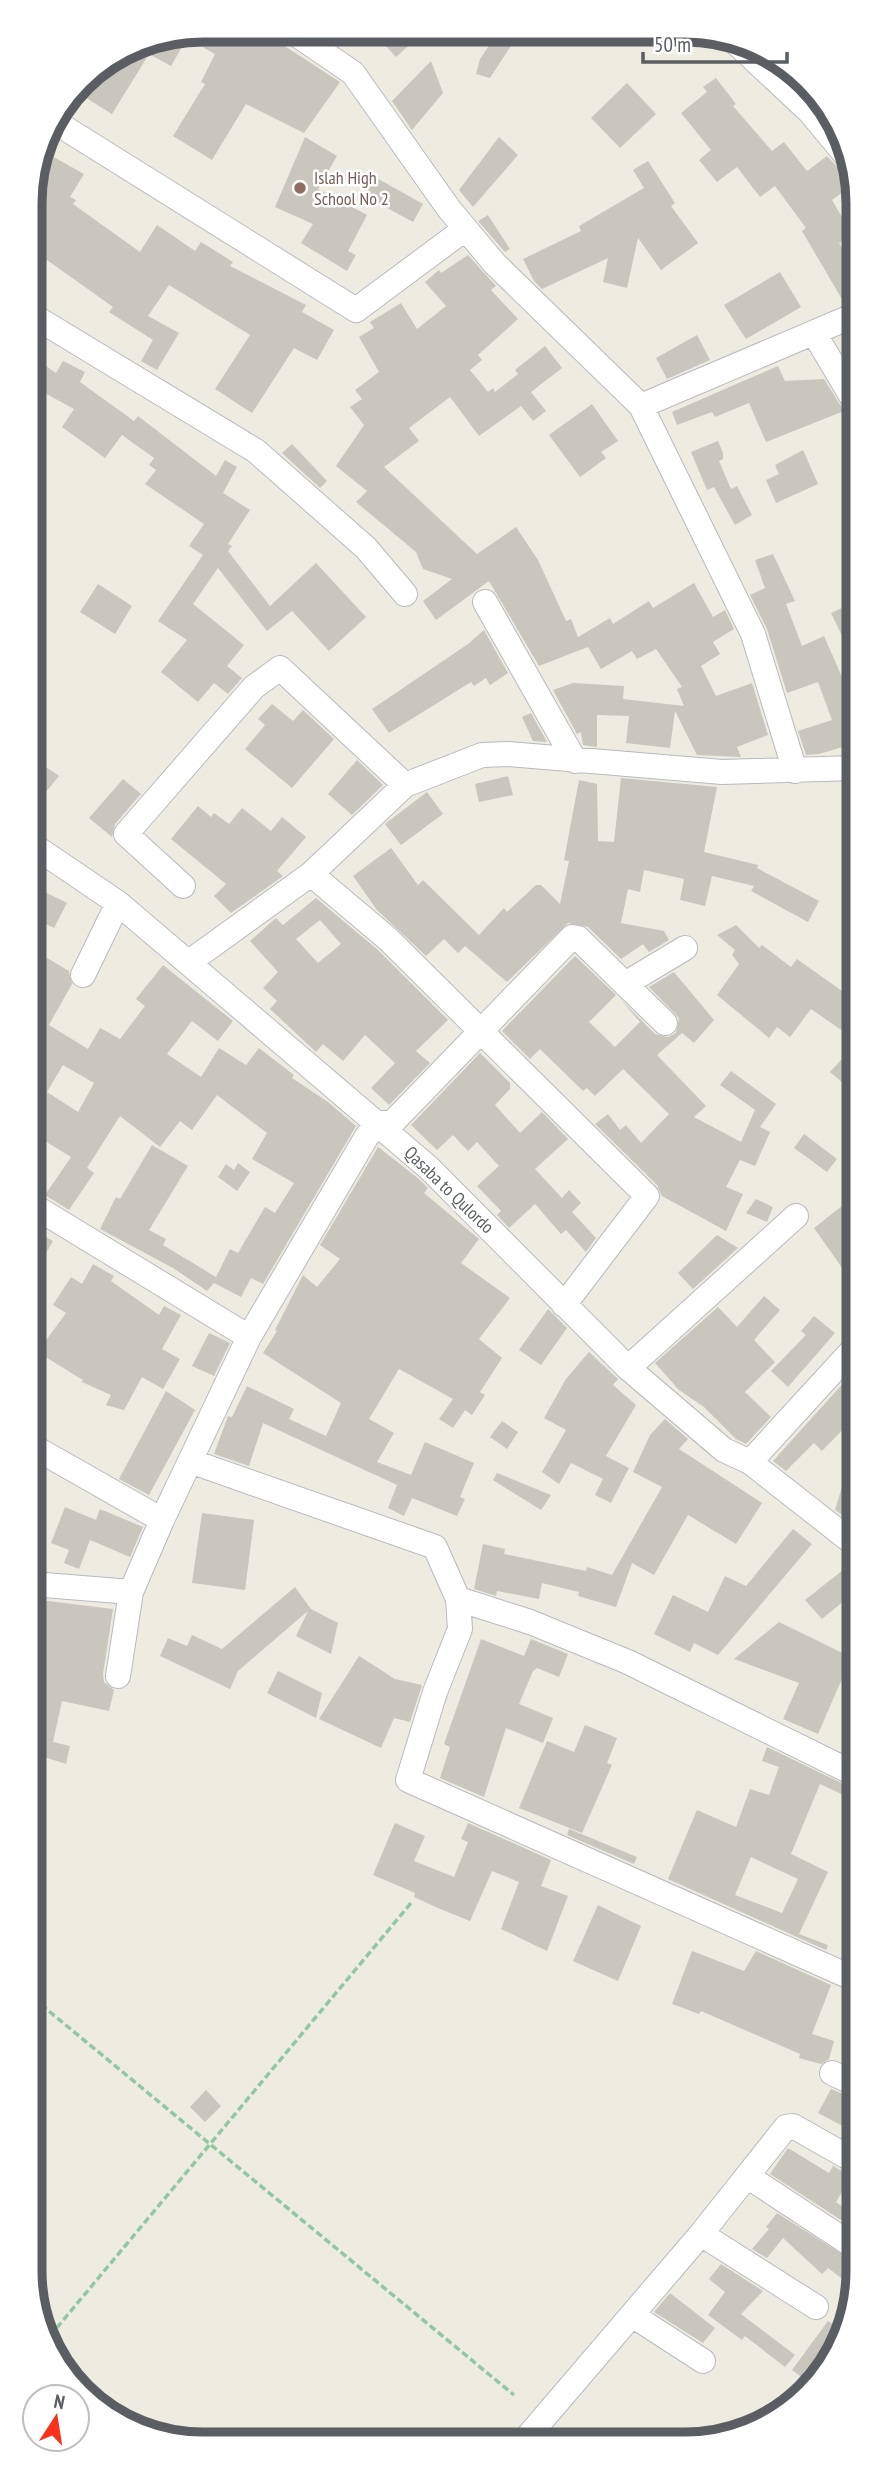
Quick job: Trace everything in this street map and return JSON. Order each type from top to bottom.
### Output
[{"type":"street","points":[[308,42],[353,72],[465,229],[495,264],[641,407],[752,634],[795,771]]},
{"type":"street","points":[[749,55],[810,112],[831,138]]},
{"type":"street","points":[[62,126],[356,310],[465,229]]},
{"type":"street","points":[[641,407],[846,319]]},
{"type":"street","points":[[42,321],[256,451],[366,548],[405,594]]},
{"type":"street","points":[[814,333],[846,386]]},
{"type":"street","points":[[485,602],[575,761]]},
{"type":"street","points":[[184,886],[125,834],[254,687],[280,668],[405,785]]},
{"type":"street","points":[[189,962],[311,874],[405,785],[482,755],[508,754],[722,772],[846,768]]},
{"type":"street","name":"Qasaba to Qulordo","points":[[42,851],[118,903],[429,1168],[628,1368],[724,1450],[750,1462],[846,1537]]},
{"type":"street","points":[[311,874],[388,939],[481,1028],[647,1196],[564,1305]]},
{"type":"street","points":[[83,975],[118,903]]},
{"type":"street","points":[[118,1676],[131,1592],[162,1520],[249,1337],[367,1136],[378,1124],[393,1122],[481,1028],[572,937],[578,938],[665,1023]]},
{"type":"street","points":[[625,984],[685,948]]},
{"type":"street","points":[[42,1211],[249,1337]]},
{"type":"street","points":[[628,1368],[796,1216]]},
{"type":"street","points":[[750,1462],[846,1357]]},
{"type":"street","points":[[42,1452],[162,1520]]},
{"type":"street","points":[[190,1461],[435,1547],[458,1599],[460,1629],[435,1692],[408,1780],[846,1975]]},
{"type":"street","points":[[42,1585],[131,1592]]},
{"type":"street","points":[[458,1599],[530,1622],[628,1662],[846,1770]]},
{"type":"street","points":[[832,2073],[846,2079]]},
{"type":"street","points":[[532,2432],[701,2234],[789,2125],[846,2156]]},
{"type":"street","points":[[747,2176],[846,2241]]},
{"type":"street","points":[[701,2234],[816,2307]]},
{"type":"street","points":[[632,2315],[703,2361]]},
{"type":"path","points":[[54,2331],[411,1903]]},
{"type":"path","points":[[42,2005],[514,2395]]},
{"type":"building","points":[[195,42],[278,42],[340,82],[304,133],[246,104],[212,160],[173,136],[205,84],[201,82],[215,54]]},
{"type":"building","points":[[382,42],[413,42],[396,57]]},
{"type":"building","points":[[491,42],[513,42],[490,78],[476,74],[480,59]]},
{"type":"building","points":[[184,43],[171,66],[149,54],[112,114],[83,96],[105,75],[120,66],[122,67],[125,63],[161,47]]},
{"type":"building","points":[[431,61],[443,93],[412,130],[392,101]]},
{"type":"building","points":[[716,78],[736,104],[733,106],[772,151],[784,142],[807,171],[827,156],[843,173],[845,190],[832,200],[846,224],[846,240],[839,243],[846,255],[846,299],[843,301],[802,231],[806,228],[775,186],[760,197],[737,167],[717,182],[699,160],[711,150],[681,113],[707,92],[703,87]]},
{"type":"building","points":[[627,83],[656,114],[620,148],[591,118]]},
{"type":"building","points":[[305,137],[337,156],[318,189],[367,215],[348,251],[356,255],[347,271],[301,243],[313,224],[275,207]]},
{"type":"building","points":[[499,137],[518,155],[473,207],[459,190]]},
{"type":"building","points":[[49,155],[84,174],[70,197],[76,200],[73,204],[140,252],[157,225],[195,251],[201,242],[233,262],[230,266],[306,305],[302,312],[334,330],[317,360],[294,348],[252,413],[215,389],[250,335],[169,285],[148,316],[179,333],[157,370],[141,361],[153,340],[109,312],[113,307],[47,260],[42,268],[42,192]]},
{"type":"building","points":[[648,161],[675,203],[671,206],[698,243],[661,270],[638,238],[627,288],[603,282],[608,258],[542,289],[534,281],[523,259],[581,231],[579,226],[644,188],[633,170]]},
{"type":"building","points":[[373,176],[423,204],[413,222],[363,195]]},
{"type":"building","points":[[488,215],[510,249],[505,252],[478,221]]},
{"type":"building","points":[[468,255],[496,286],[491,290],[518,319],[478,355],[482,360],[470,370],[488,392],[493,388],[495,392],[518,374],[515,370],[545,346],[562,368],[531,392],[546,411],[533,421],[521,406],[479,436],[450,397],[409,428],[419,441],[384,467],[477,554],[516,527],[538,560],[566,621],[571,619],[578,637],[610,618],[613,624],[649,601],[653,608],[694,583],[713,617],[725,610],[734,629],[713,642],[720,654],[701,666],[716,696],[752,683],[768,735],[737,747],[741,757],[697,755],[675,711],[670,748],[626,743],[629,716],[597,715],[597,747],[583,745],[581,732],[577,734],[553,690],[573,683],[624,686],[623,699],[684,706],[677,689],[682,687],[656,649],[637,659],[632,651],[601,669],[588,647],[539,666],[489,581],[436,620],[423,601],[452,579],[423,569],[416,552],[356,502],[367,491],[336,466],[364,425],[350,407],[362,399],[355,390],[379,372],[359,337],[374,328],[370,322],[401,303],[417,329],[446,306],[425,282],[439,270],[441,273]]},
{"type":"building","points":[[780,272],[801,307],[746,339],[724,305]]},
{"type":"building","points":[[697,335],[710,360],[667,379],[656,358]]},
{"type":"building","points":[[63,361],[85,372],[80,382],[134,421],[138,416],[216,476],[225,460],[237,467],[223,493],[250,510],[228,544],[232,546],[228,551],[270,606],[316,563],[366,617],[329,651],[292,611],[267,631],[218,568],[193,604],[244,645],[227,666],[242,678],[228,694],[214,683],[198,702],[161,672],[187,640],[158,621],[203,555],[189,546],[204,524],[145,484],[156,470],[149,465],[154,458],[122,435],[105,458],[62,427],[74,409],[42,392],[42,363],[56,373]]},
{"type":"building","points":[[778,366],[785,381],[824,379],[844,411],[766,442],[749,403],[715,417],[712,412],[677,425],[672,412]]},
{"type":"building","points":[[592,404],[618,441],[601,452],[606,458],[580,477],[549,435]]},
{"type":"building","points":[[718,441],[723,453],[723,459],[719,461],[731,489],[737,486],[752,515],[735,525],[714,487],[707,490],[691,452]]},
{"type":"building","points":[[292,444],[327,481],[320,488],[282,453]]},
{"type":"building","points":[[803,450],[818,484],[776,503],[766,480],[779,474],[775,465]]},
{"type":"building","points":[[773,554],[795,601],[786,604],[802,646],[824,636],[846,686],[846,746],[806,755],[798,731],[832,720],[818,682],[787,693],[767,629],[750,595],[765,588],[755,560]]},
{"type":"building","points":[[98,584],[132,606],[115,634],[80,612]]},
{"type":"building","points":[[846,606],[846,639],[844,640],[831,613]]},
{"type":"building","points":[[484,630],[508,673],[490,685],[486,678],[474,686],[471,682],[389,733],[372,709],[468,644]]},
{"type":"building","points":[[272,704],[293,721],[303,710],[334,739],[292,788],[245,749],[265,725],[258,719]]},
{"type":"building","points":[[531,713],[547,742],[533,741],[522,717]]},
{"type":"building","points":[[357,760],[383,785],[352,815],[328,794]]},
{"type":"building","points":[[42,764],[59,776],[42,797]]},
{"type":"building","points":[[508,776],[513,795],[479,802],[475,784]]},
{"type":"building","points":[[621,778],[717,787],[704,852],[758,865],[757,868],[819,901],[808,922],[751,891],[754,886],[712,876],[705,906],[680,900],[684,879],[644,870],[640,892],[628,889],[621,923],[664,931],[669,940],[649,952],[643,944],[621,959],[588,927],[568,923],[507,982],[465,946],[458,953],[444,939],[426,956],[377,910],[353,876],[391,848],[418,885],[423,880],[479,935],[504,908],[507,912],[536,885],[541,885],[560,904],[569,861],[564,860],[579,780],[597,784],[598,841],[614,842]]},
{"type":"building","points":[[123,779],[141,794],[115,824],[112,837],[89,818]]},
{"type":"building","points":[[427,792],[443,814],[401,845],[385,824]]},
{"type":"building","points":[[198,806],[211,817],[214,813],[229,824],[242,808],[271,831],[282,817],[306,837],[277,871],[283,876],[231,913],[214,896],[226,884],[171,839]]},
{"type":"building","points":[[42,890],[67,903],[54,928],[42,922]]},
{"type":"building","points":[[316,898],[378,950],[448,1020],[416,1051],[430,1063],[389,1105],[371,1088],[395,1063],[365,1035],[343,1061],[323,1044],[316,1052],[270,1009],[277,1001],[263,988],[278,972],[250,941],[276,918],[283,925]],"holes":[[[320,920],[341,944],[318,963],[296,939]]]},
{"type":"building","points":[[736,925],[759,948],[762,945],[791,967],[797,959],[846,994],[846,1033],[811,1009],[790,1037],[777,1027],[769,1038],[717,995],[739,964],[732,955],[735,950],[717,935]]},
{"type":"building","points":[[575,956],[616,995],[589,1022],[615,1047],[640,1022],[621,1000],[655,1034],[668,1037],[676,1033],[679,1018],[649,987],[674,972],[714,1020],[694,1043],[682,1033],[657,1055],[706,1106],[694,1117],[741,1142],[755,1110],[720,1085],[731,1071],[776,1104],[760,1127],[770,1132],[755,1166],[740,1160],[726,1187],[743,1194],[726,1231],[662,1196],[657,1185],[595,1124],[608,1114],[620,1130],[626,1125],[641,1143],[669,1114],[623,1069],[595,1096],[587,1088],[583,1091],[540,1049],[530,1059],[502,1031]]},
{"type":"building","points":[[47,958],[69,971],[72,984],[49,1025],[88,1049],[100,1028],[120,1039],[145,1006],[136,999],[163,965],[233,1021],[218,1041],[192,1021],[167,1054],[201,1077],[219,1048],[246,1065],[259,1048],[294,1075],[292,1078],[328,1102],[356,1126],[263,1284],[251,1278],[241,1297],[214,1283],[207,1291],[173,1268],[100,1229],[116,1197],[120,1199],[152,1145],[188,1166],[149,1230],[166,1239],[163,1245],[216,1277],[230,1249],[238,1253],[265,1207],[275,1213],[294,1183],[252,1159],[267,1133],[217,1095],[192,1130],[180,1121],[160,1147],[120,1116],[87,1168],[94,1173],[69,1210],[45,1195],[71,1157],[42,1139],[42,967]],"holes":[[[63,1065],[94,1083],[78,1112],[47,1092]]]},
{"type":"building","points":[[480,1053],[510,1083],[510,1089],[495,1105],[520,1133],[542,1112],[568,1139],[535,1169],[562,1198],[569,1190],[581,1203],[572,1212],[596,1238],[586,1252],[566,1230],[561,1234],[535,1204],[509,1228],[497,1215],[501,1211],[477,1186],[499,1166],[477,1142],[468,1151],[453,1135],[437,1150],[411,1125]]},
{"type":"building","points":[[846,1055],[846,1080],[843,1083],[830,1072]]},
{"type":"building","points":[[804,1134],[837,1159],[827,1172],[794,1148]]},
{"type":"building","points":[[378,1147],[419,1179],[428,1188],[424,1193],[479,1239],[461,1263],[510,1298],[479,1339],[502,1358],[480,1392],[485,1395],[472,1415],[465,1410],[453,1428],[439,1419],[453,1399],[399,1369],[369,1419],[394,1433],[377,1462],[411,1475],[425,1442],[474,1463],[460,1497],[465,1499],[457,1516],[412,1498],[404,1516],[388,1508],[397,1485],[263,1423],[249,1466],[214,1454],[228,1416],[232,1417],[247,1386],[294,1409],[289,1419],[326,1436],[341,1403],[263,1353],[277,1331],[275,1330],[303,1275],[317,1287],[340,1259],[320,1245]]},
{"type":"building","points":[[238,1163],[250,1172],[237,1191],[218,1177],[226,1164],[234,1170]]},
{"type":"building","points":[[756,1199],[773,1207],[767,1222],[746,1213]]},
{"type":"building","points":[[846,1203],[845,1272],[814,1228]]},
{"type":"building","points":[[42,1235],[53,1241],[42,1260]]},
{"type":"building","points":[[717,1235],[738,1248],[693,1289],[678,1273]]},
{"type":"building","points":[[93,1264],[114,1276],[111,1281],[159,1315],[164,1306],[181,1315],[162,1349],[180,1359],[163,1389],[142,1377],[124,1410],[106,1405],[111,1395],[82,1382],[83,1380],[47,1358],[42,1367],[42,1336],[47,1339],[66,1313],[53,1305],[71,1277],[82,1284]]},
{"type":"building","points":[[764,1296],[780,1310],[754,1340],[775,1362],[745,1392],[771,1417],[746,1444],[736,1439],[704,1407],[679,1390],[655,1363],[718,1307],[737,1327]]},
{"type":"building","points":[[548,1309],[567,1328],[541,1365],[519,1350]]},
{"type":"building","points":[[814,1316],[835,1333],[788,1387],[771,1371],[806,1335],[801,1331]]},
{"type":"building","points":[[209,1333],[230,1343],[214,1376],[192,1366]]},
{"type":"building","points":[[589,1352],[618,1379],[613,1385],[636,1405],[606,1456],[629,1468],[611,1503],[595,1495],[603,1479],[571,1463],[559,1484],[542,1472],[566,1430],[544,1418],[566,1379]]},
{"type":"building","points":[[846,1380],[846,1426],[822,1451],[814,1443],[786,1471],[773,1461]]},
{"type":"building","points":[[166,1391],[195,1410],[149,1495],[119,1479]]},
{"type":"building","points":[[665,1419],[688,1439],[679,1449],[762,1503],[736,1544],[688,1515],[654,1575],[632,1563],[616,1607],[578,1596],[579,1592],[542,1583],[539,1599],[497,1591],[496,1596],[474,1589],[483,1544],[505,1549],[504,1554],[586,1571],[587,1567],[612,1575],[662,1487],[633,1472],[650,1435]]},
{"type":"building","points":[[502,1421],[518,1432],[507,1449],[490,1437]]},
{"type":"building","points":[[497,1473],[551,1495],[541,1510],[493,1480]]},
{"type":"building","points":[[846,1473],[846,1517],[835,1510]]},
{"type":"building","points":[[65,1507],[96,1520],[100,1509],[143,1527],[130,1557],[90,1540],[79,1569],[64,1563],[69,1550],[51,1543]]},
{"type":"building","points":[[202,1513],[254,1520],[245,1590],[192,1583]]},
{"type":"building","points":[[793,1529],[812,1544],[718,1655],[694,1643],[690,1652],[654,1634],[673,1595],[708,1612],[725,1576],[746,1586]]},
{"type":"building","points":[[846,1568],[846,1599],[822,1619],[805,1600]]},
{"type":"building","points":[[295,1587],[311,1609],[338,1623],[331,1654],[296,1636],[308,1611],[238,1671],[230,1689],[160,1656],[168,1638],[187,1646],[192,1635],[222,1649]]},
{"type":"building","points":[[42,1600],[113,1609],[103,1674],[104,1682],[114,1690],[109,1711],[62,1701],[53,1742],[70,1746],[66,1764],[42,1756]]},
{"type":"building","points":[[779,1622],[846,1655],[846,1675],[844,1674],[818,1734],[783,1719],[799,1683],[734,1659]]},
{"type":"building","points":[[481,1639],[524,1656],[531,1639],[568,1654],[559,1677],[537,1668],[533,1671],[519,1704],[553,1718],[543,1743],[506,1728],[484,1797],[440,1778],[450,1747],[444,1744]]},
{"type":"building","points":[[359,1656],[395,1679],[422,1685],[410,1722],[394,1718],[381,1748],[319,1719]]},
{"type":"building","points":[[278,1671],[322,1693],[316,1718],[267,1693]]},
{"type":"building","points":[[585,1725],[617,1738],[607,1763],[612,1765],[582,1833],[519,1808],[547,1741],[574,1752]]},
{"type":"building","points":[[767,1747],[846,1785],[846,1796],[820,1784],[791,1854],[828,1872],[799,1934],[828,1945],[826,1950],[668,1879],[697,1810],[736,1827],[750,1789],[769,1795],[779,1767],[762,1761]],"holes":[[[751,1857],[798,1879],[782,1913],[735,1895]]]},
{"type":"building","points":[[395,1823],[425,1836],[414,1861],[454,1877],[468,1842],[461,1839],[468,1823],[551,1860],[541,1886],[568,1896],[547,1951],[501,1929],[519,1882],[492,1871],[470,1921],[414,1897],[415,1893],[373,1875]]},
{"type":"building","points":[[569,1829],[637,1857],[634,1864],[567,1835]]},
{"type":"building","points":[[598,1905],[641,1926],[618,1981],[573,1961]]},
{"type":"building","points":[[692,1951],[744,1971],[756,1951],[831,1985],[812,2034],[834,2041],[829,2059],[821,2064],[799,2058],[800,2054],[701,2011],[699,2014],[672,2004]]},
{"type":"building","points":[[831,2089],[846,2095],[846,2128],[818,2113]]},
{"type":"building","points":[[206,2090],[221,2106],[205,2122],[190,2107]]},
{"type":"building","points":[[788,2148],[829,2173],[833,2166],[846,2173],[846,2185],[836,2202],[846,2209],[846,2223],[770,2174]]},
{"type":"building","points":[[777,2213],[846,2256],[846,2282],[828,2268],[822,2274],[783,2238],[767,2258],[752,2249],[769,2229],[766,2227]]},
{"type":"building","points":[[721,2264],[763,2291],[741,2314],[795,2355],[785,2367],[745,2336],[742,2340],[708,2315],[725,2292],[709,2279]]},
{"type":"building","points":[[670,2293],[715,2328],[703,2343],[654,2312]]},
{"type":"building","points":[[841,2311],[834,2333],[819,2361],[804,2379],[792,2370],[828,2321],[832,2324]]},
{"type":"place","name":"Islah High School No 2","points":[[300,188]]}]
